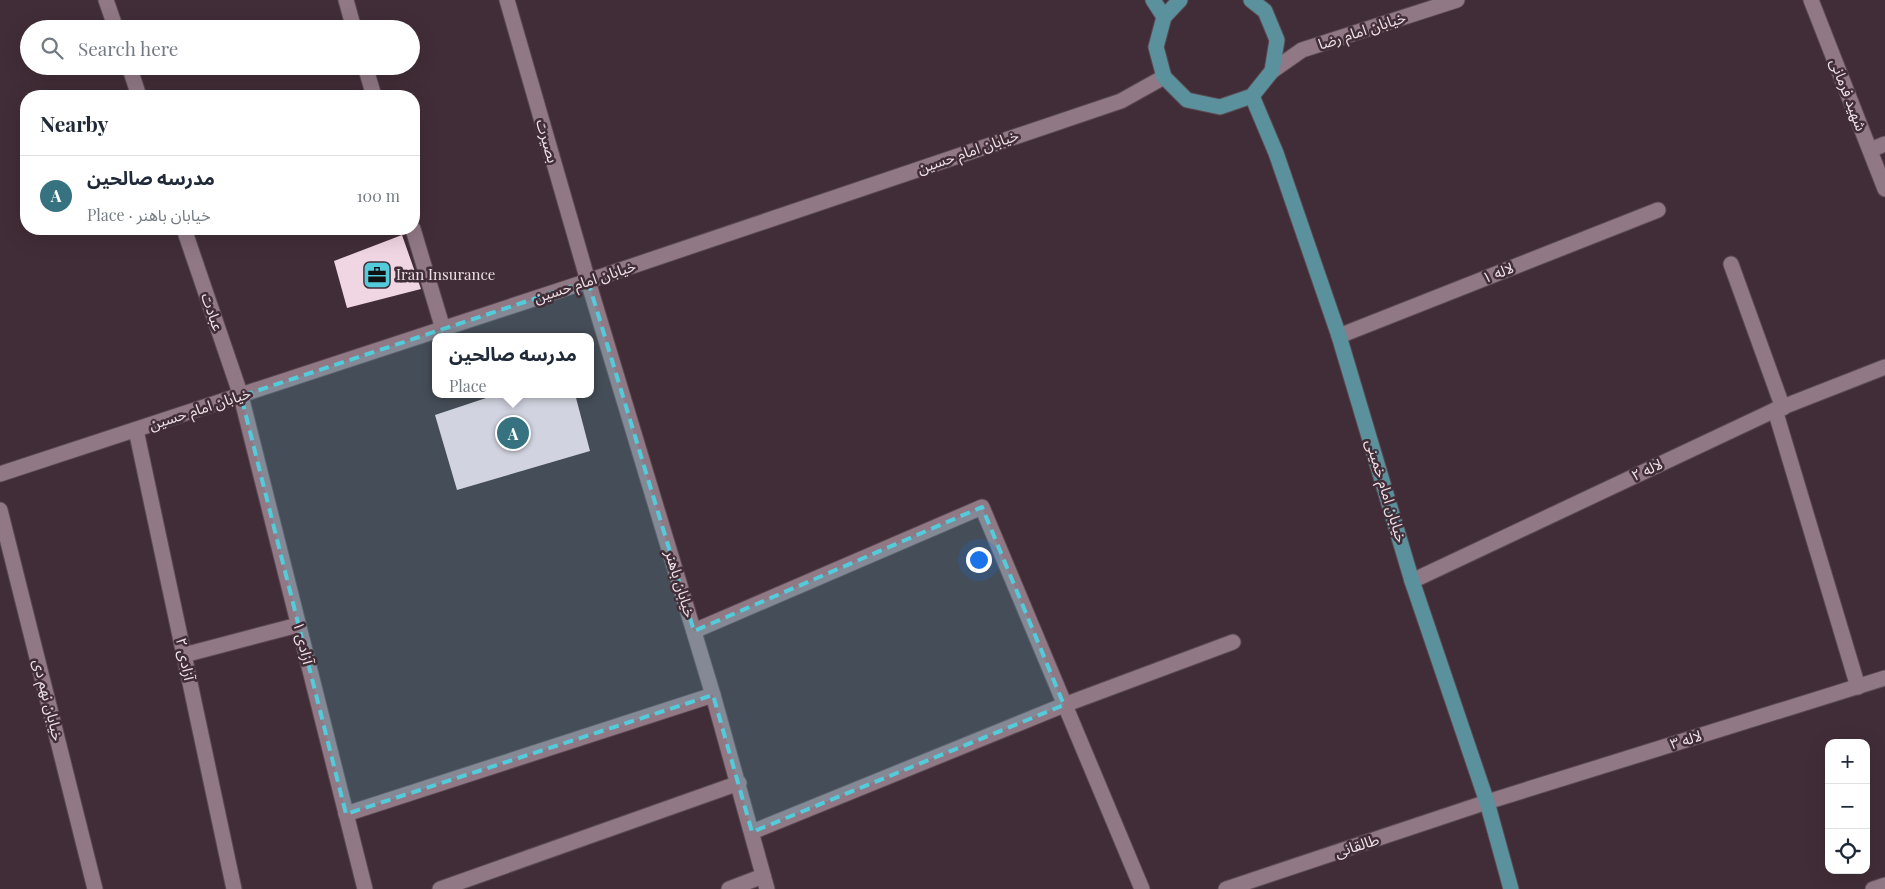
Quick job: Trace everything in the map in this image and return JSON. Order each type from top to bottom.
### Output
[{"type":"main road","points":[[1153,0],[1164,17]]},
{"type":"main road","points":[[1180,0],[1164,17],[1156,47],[1164,77],[1187,100],[1220,107],[1252,96],[1272,71],[1276,40],[1265,11],[1251,0]]},
{"type":"main road","name":"خیابان امام خمینی","points":[[1252,96],[1276,153],[1339,336],[1412,581],[1487,802],[1511,889]]},
{"type":"street","points":[[106,0],[113,20]]},
{"type":"street","points":[[346,0],[352,20]]},
{"type":"street","name":"بصیرت","points":[[507,0],[588,281]]},
{"type":"street","name":"خیابان امام رضا","points":[[1272,71],[1302,50],[1457,0]]},
{"type":"street","name":"شهید فرمانی","points":[[1811,0],[1885,189]]},
{"type":"street","points":[[132,75],[137,90]]},
{"type":"street","points":[[368,75],[372,90]]},
{"type":"street","name":"خیابان امام حسین","points":[[0,474],[588,281],[1121,101],[1164,77]]},
{"type":"street","points":[[1870,150],[1885,144]]},
{"type":"street","name":"لاله ۱","points":[[1339,336],[1658,210]]},
{"type":"street","name":"عبادت","points":[[186,235],[241,396]]},
{"type":"street","points":[[415,235],[443,329]]},
{"type":"street","points":[[1731,264],[1779,409],[1858,687]]},
{"type":"street","name":"خیابان باهنر","points":[[588,281],[714,696],[765,882]]},
{"type":"street","name":"لاله ۲","points":[[1412,581],[1779,409],[1885,366]]},
{"type":"street","name":"آزادی ۱","points":[[241,396],[365,889]]},
{"type":"street","name":"آزادی ۲","points":[[136,430],[234,889]]},
{"type":"street","points":[[694,631],[982,507],[1142,889]]},
{"type":"street","name":"خیابان نهم دی","points":[[0,510],[95,889]]},
{"type":"street","points":[[184,655],[298,625]]},
{"type":"street","points":[[752,832],[1064,705],[1233,642]]},
{"type":"street","name":"لاله ۳","points":[[1487,802],[1885,678]]},
{"type":"street","points":[[346,814],[714,696]]},
{"type":"street","points":[[440,889],[739,783]]},
{"type":"street","name":"طالقانی","points":[[1226,889],[1487,802]]},
{"type":"street","points":[[729,889],[765,882]]},
{"type":"street","points":[[1873,889],[1885,885]]},
{"type":"highlighted area","points":[[588,281],[694,631],[982,507],[1064,705],[752,832],[713,695],[346,814],[241,396]]},
{"type":"building","name":"Iran Insurance","points":[[402,235],[421,289],[347,308],[334,261]]},
{"type":"building","points":[[486,398],[576,398],[590,451],[457,490],[435,415]]},
{"type":"place","name":"Iran Insurance","points":[[377,275]]},
{"type":"place","name":"مدرسه صالحین","points":[[513,433]]}]
